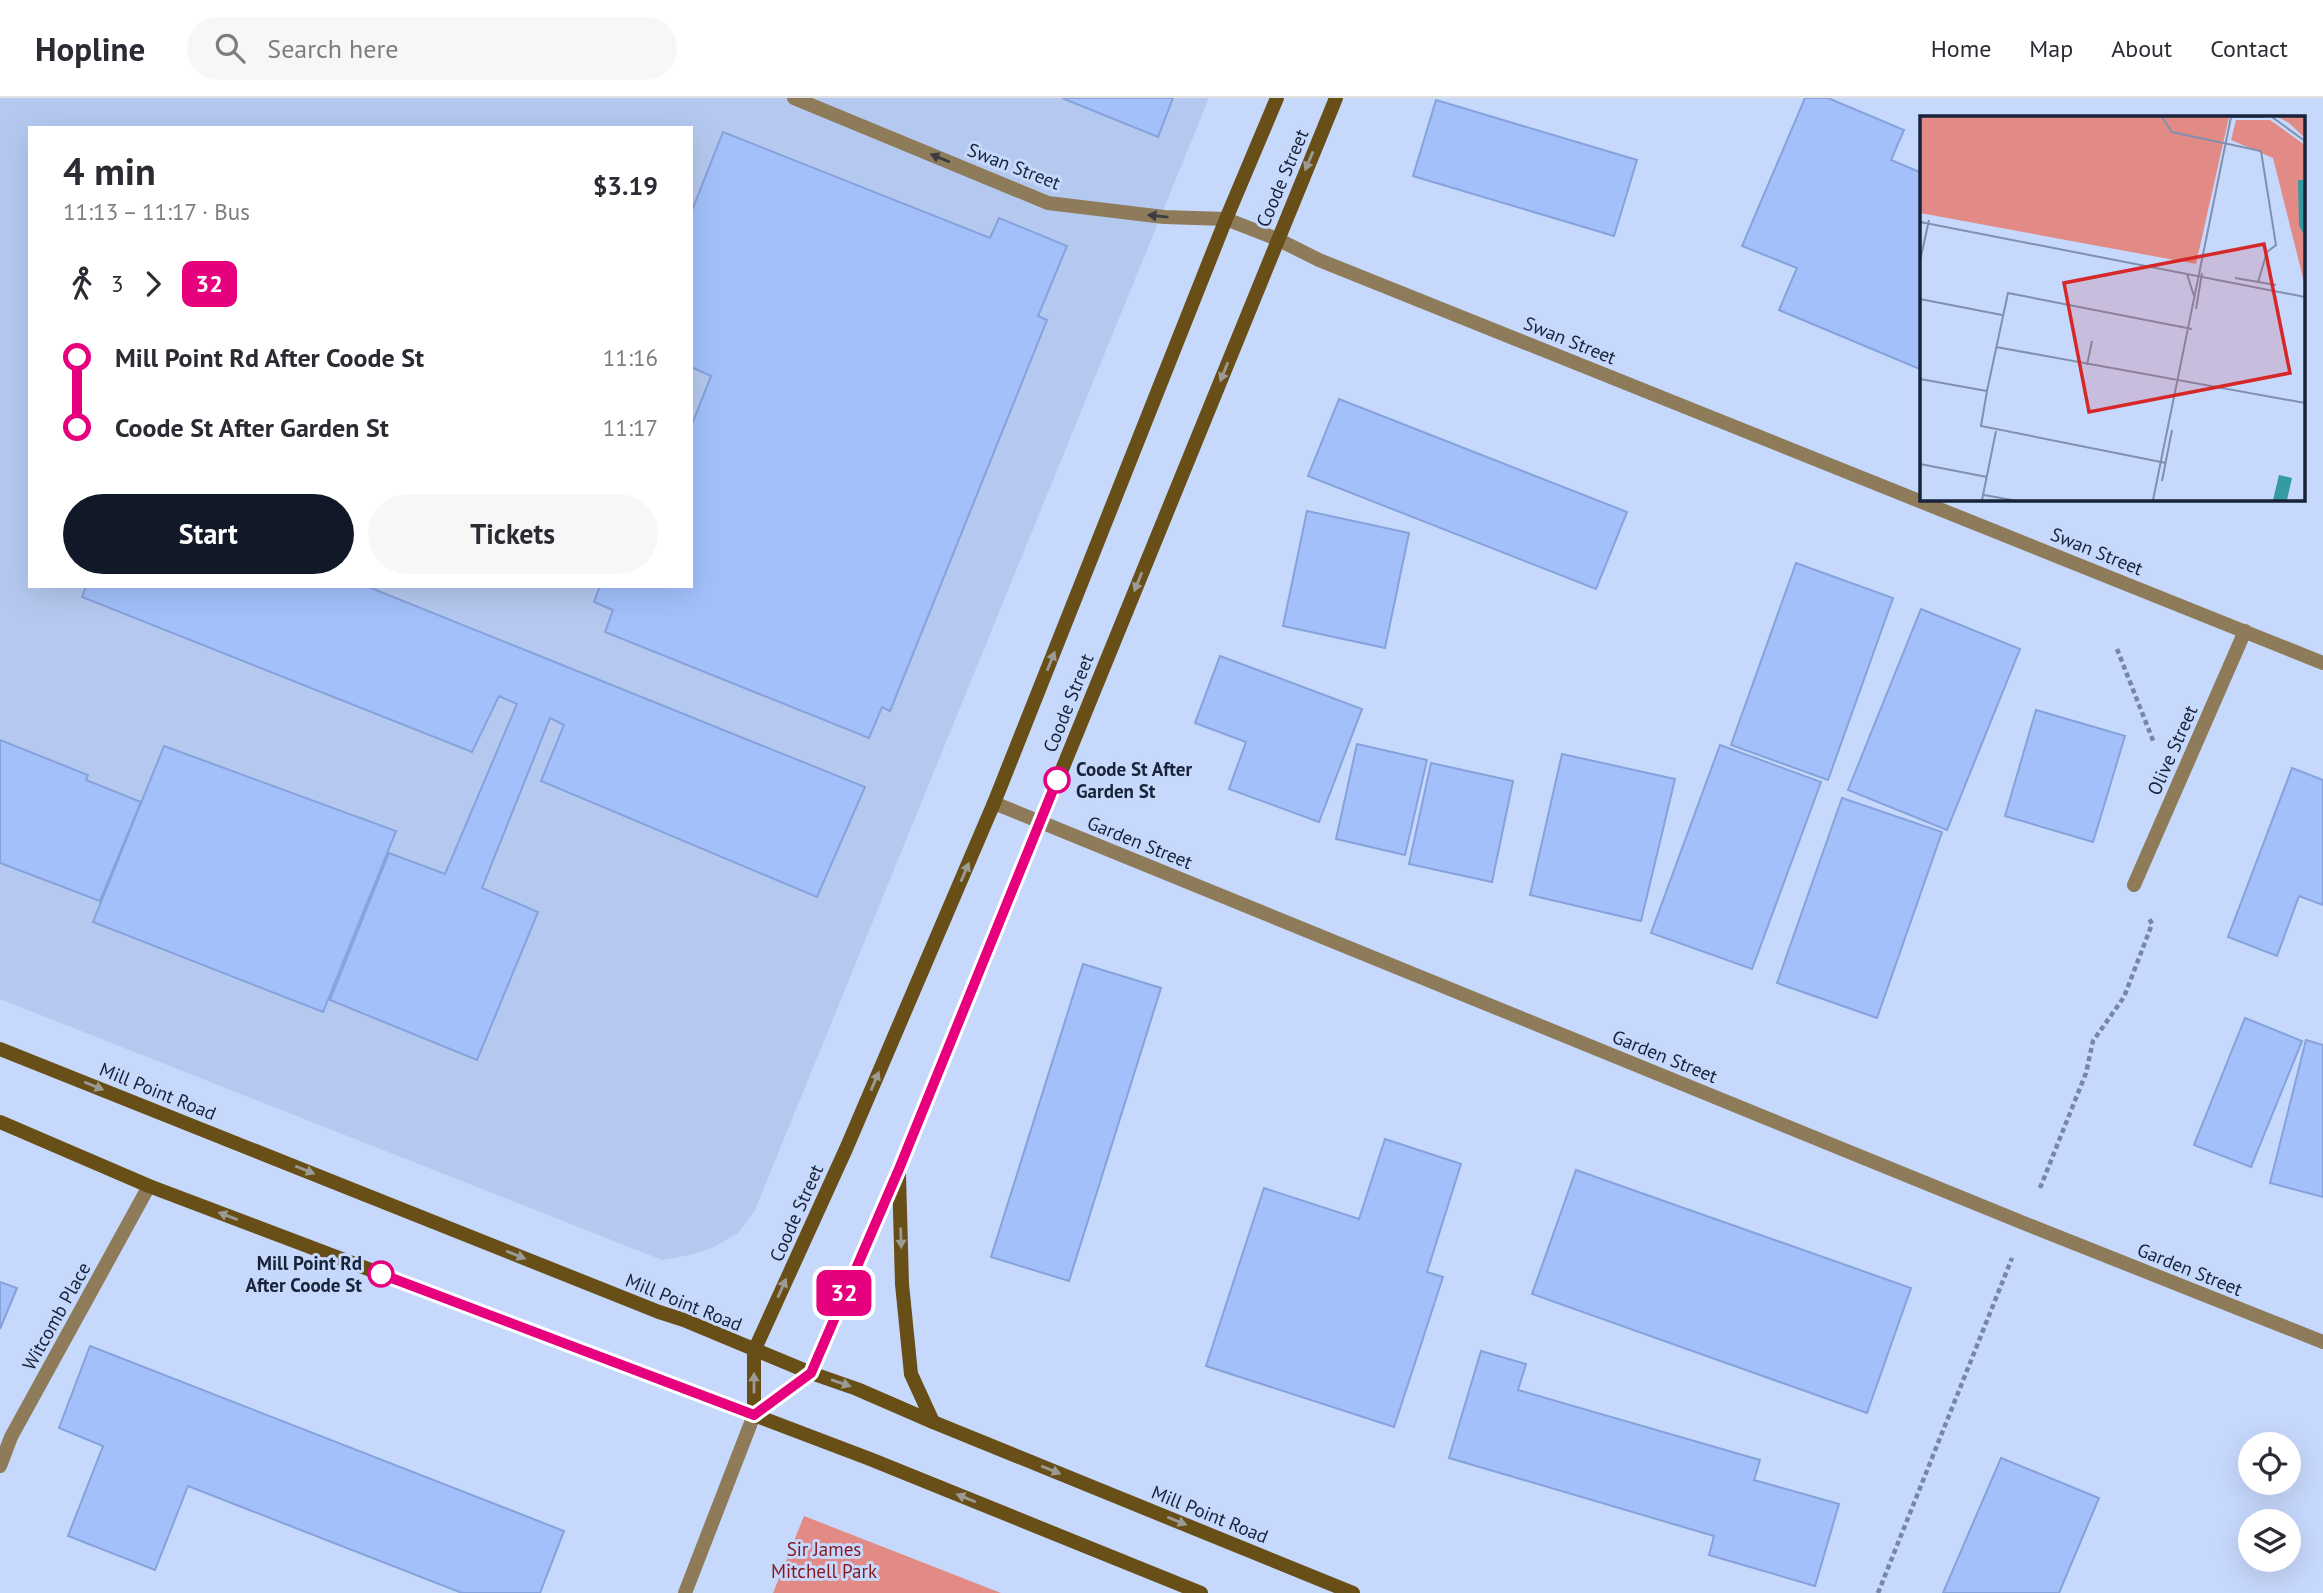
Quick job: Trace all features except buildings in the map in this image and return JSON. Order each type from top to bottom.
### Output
[{"type":"main road","name":"Coode Street","points":[[754,1415],[754,1351],[846,1149],[994,803],[1226,219],[1277,98]]},
{"type":"main road","name":"Coode Street","points":[[811,1373],[899,1169],[1336,98]]},
{"type":"main road","name":"Mill Point Road","points":[[0,1049],[684,1320],[754,1351],[857,1388],[933,1422],[1353,1593]]},
{"type":"main road","points":[[0,1122],[149,1186],[870,1459],[1201,1593]]},
{"type":"main road","points":[[899,1169],[902,1284],[911,1374],[933,1422]]},
{"type":"main road","points":[[754,1415],[811,1373]]},
{"type":"street","name":"Swan Street","points":[[793,98],[1048,203],[1164,217],[1226,219],[1277,239],[1319,260],[2323,663]]},
{"type":"street","name":"Olive Street","points":[[2134,886],[2245,631]]},
{"type":"street","name":"Garden Street","points":[[994,803],[2013,1219],[2323,1342]]},
{"type":"street","name":"Witcomb Place","points":[[0,1466],[11,1437],[149,1186]]},
{"type":"street","name":"Coode Street","points":[[685,1593],[754,1415]]},
{"type":"path","points":[[2117,649],[2174,793]]},
{"type":"shaded area","points":[[0,98],[1209,98],[755,1210],[738,1233],[714,1247],[662,1260],[0,999]]},
{"type":"green space","name":"Sir James Mitchell Park","points":[[804,1516],[1001,1593],[773,1593]]},
{"type":"bus line","name":"32","points":[[381,1274],[754,1415],[811,1373],[899,1169],[1057,780]]},
{"type":"place","name":"Coode St After Garden St","points":[[1057,780]]},
{"type":"place","name":"Mill Point Rd After Coode St","points":[[381,1274]]}]
